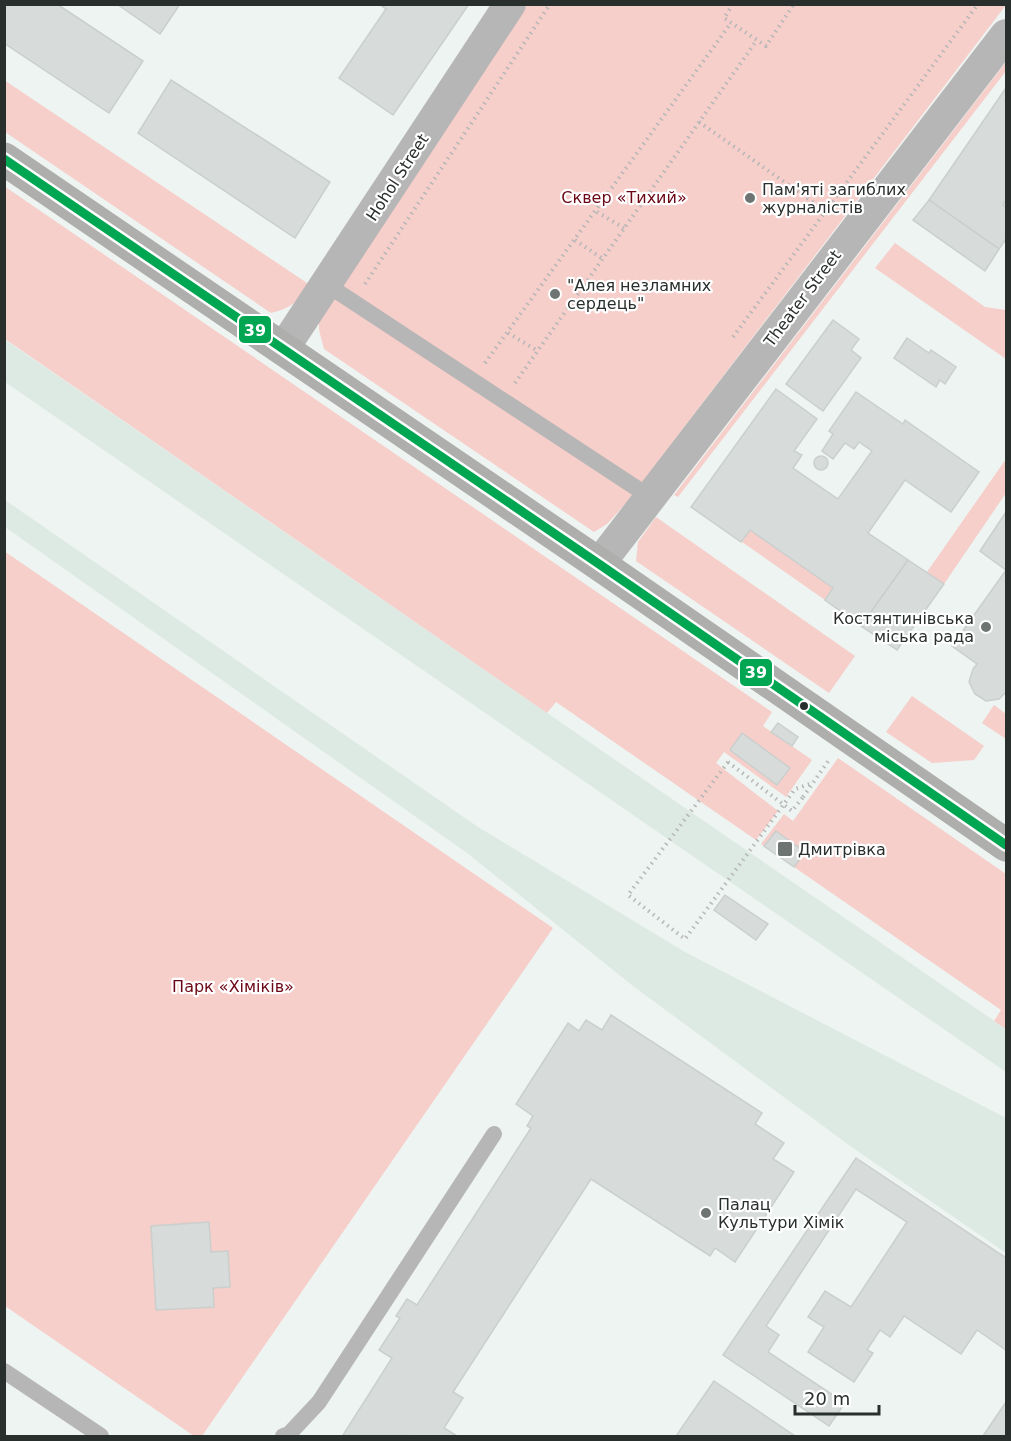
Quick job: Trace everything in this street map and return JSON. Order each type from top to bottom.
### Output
[{"type":"main road","points":[[4,159],[599,564],[1006,845]]},
{"type":"street","name":"Hohol Street","points":[[283,349],[510,4]]},
{"type":"street","name":"Theater Street","points":[[599,564],[1006,35]]},
{"type":"lane","points":[[326,284],[650,497]]},
{"type":"lane","points":[[283,1437],[289,1434],[319,1402],[494,1134]]},
{"type":"lane","points":[[4,1371],[101,1437]]},
{"type":"path","points":[[353,302],[550,4]]},
{"type":"path","points":[[733,4],[724,18],[766,46],[794,4]]},
{"type":"path","points":[[728,344],[978,4]]},
{"type":"path","points":[[472,381],[597,212],[731,23]]},
{"type":"path","points":[[503,401],[757,40]]},
{"type":"path","points":[[699,122],[827,212]]},
{"type":"path","points":[[597,212],[624,228]]},
{"type":"path","points":[[575,240],[603,259]]},
{"type":"path","points":[[508,333],[538,351]]},
{"type":"path","points":[[813,783],[795,789],[709,909],[685,939],[628,895],[728,762],[792,811],[803,797],[813,783],[833,755]]},
{"type":"shaded area","points":[[4,339],[1006,1029],[1006,1072],[5,382]]},
{"type":"shaded area","points":[[5,500],[478,827],[685,952],[1006,1118],[1006,1253],[853,1148],[633,986],[467,853],[5,527]]},
{"type":"green space","name":"Сквер «Тихий»","points":[[527,5],[1006,5],[627,502],[607,524],[594,532],[324,349],[319,330],[319,315]]},
{"type":"green space","points":[[1006,62],[1006,71],[678,497],[674,495]]},
{"type":"green space","points":[[4,80],[310,285],[294,303],[271,313],[5,132]]},
{"type":"green space","points":[[4,186],[772,712],[763,726],[812,760],[786,797],[724,752],[716,763],[778,811],[756,840],[556,702],[547,713],[5,339]],"holes":[[[742,733],[790,768],[778,785],[730,750]]]},
{"type":"green space","points":[[895,243],[985,307],[1006,310],[1006,359],[875,268]]},
{"type":"green space","points":[[1006,459],[1006,493],[944,584],[927,572]]},
{"type":"green space","points":[[656,517],[855,656],[829,693],[636,561],[638,542]]},
{"type":"green space","points":[[750,530],[833,588],[825,600],[742,542]]},
{"type":"green space","name":"Парк «Хіміків»","points":[[4,551],[553,928],[202,1436],[194,1436],[5,1306]]},
{"type":"green space","points":[[912,696],[984,746],[974,760],[932,763],[886,732]]},
{"type":"green space","points":[[994,705],[1006,714],[1006,739],[982,723]]},
{"type":"green space","points":[[838,758],[1006,874],[1006,1029],[994,1021],[1001,1010],[794,867],[805,852],[776,831],[764,846],[761,844],[784,814],[793,821]]},
{"type":"building","points":[[4,4],[57,4],[143,61],[109,113],[4,43]]},
{"type":"building","points":[[117,4],[180,4],[160,34]]},
{"type":"building","points":[[379,4],[469,4],[393,115],[339,78],[386,9]]},
{"type":"building","points":[[171,80],[330,182],[295,238],[138,133]]},
{"type":"building","points":[[1006,88],[1006,200],[1003,205],[1006,207],[1006,239],[999,249],[929,200]]},
{"type":"building","points":[[929,200],[999,249],[985,271],[913,220]]},
{"type":"building","points":[[833,320],[859,339],[851,350],[861,358],[823,411],[786,384]]},
{"type":"building","points":[[907,338],[929,353],[931,350],[956,367],[945,384],[940,380],[936,387],[894,358]]},
{"type":"building","points":[[776,389],[817,419],[794,451],[802,455],[793,468],[838,499],[872,451],[859,442],[854,449],[845,443],[833,459],[822,451],[833,434],[829,431],[856,392],[903,424],[905,420],[979,472],[951,512],[905,480],[868,533],[908,560],[861,626],[825,600],[833,588],[750,530],[741,542],[691,507]]},
{"type":"building","points":[[821,456],[826,458],[828,463],[826,468],[821,470],[816,468],[814,463],[816,458]]},
{"type":"building","points":[[1006,512],[1006,570],[980,551]]},
{"type":"building","points":[[908,560],[944,584],[897,650],[861,626]]},
{"type":"building","name":"Костянтинівська міська рада","points":[[1006,570],[1006,692],[999,699],[986,701],[975,694],[969,682],[977,664],[952,646]]},
{"type":"building","points":[[778,723],[798,737],[792,746],[771,732]]},
{"type":"building","points":[[742,733],[790,768],[777,785],[730,750]]},
{"type":"building","points":[[776,831],[805,852],[794,867],[764,846]]},
{"type":"building","points":[[725,895],[768,924],[756,940],[714,910]]},
{"type":"building","name":"Палац Культури Хімік","points":[[611,1015],[762,1113],[755,1124],[784,1143],[773,1159],[794,1172],[735,1262],[715,1248],[710,1256],[591,1179],[453,1392],[463,1398],[444,1428],[457,1436],[343,1435],[392,1358],[379,1350],[400,1318],[396,1316],[407,1299],[417,1305],[531,1128],[527,1126],[533,1116],[516,1104],[568,1023],[579,1031],[586,1020],[602,1030]]},
{"type":"building","points":[[856,1158],[1006,1258],[1006,1350],[977,1330],[961,1354],[904,1316],[890,1337],[880,1330],[867,1350],[873,1353],[854,1382],[808,1352],[824,1327],[808,1317],[825,1291],[851,1307],[907,1222],[856,1189],[766,1326],[779,1335],[768,1352],[845,1403],[829,1426],[723,1355]]},
{"type":"building","points":[[209,1222],[211,1252],[228,1251],[230,1287],[213,1288],[214,1307],[156,1310],[151,1226]]},
{"type":"building","points":[[714,1381],[795,1436],[676,1436]]},
{"type":"building","points":[[1006,1402],[1006,1436],[983,1436]]},
{"type":"transit line","name":"39","points":[[4,159],[599,564],[1006,845]]},
{"type":"place","name":"Пам'яті загиблих журналістів","points":[[750,198]]},
{"type":"place","name":"\"Алея незламних сердець\"","points":[[555,294]]},
{"type":"place","name":"Костянтинівська міська рада","points":[[986,627]]},
{"type":"place","name":"Дмитрівка","points":[[785,849]]},
{"type":"place","name":"Палац Культури Хімік","points":[[706,1213]]}]
